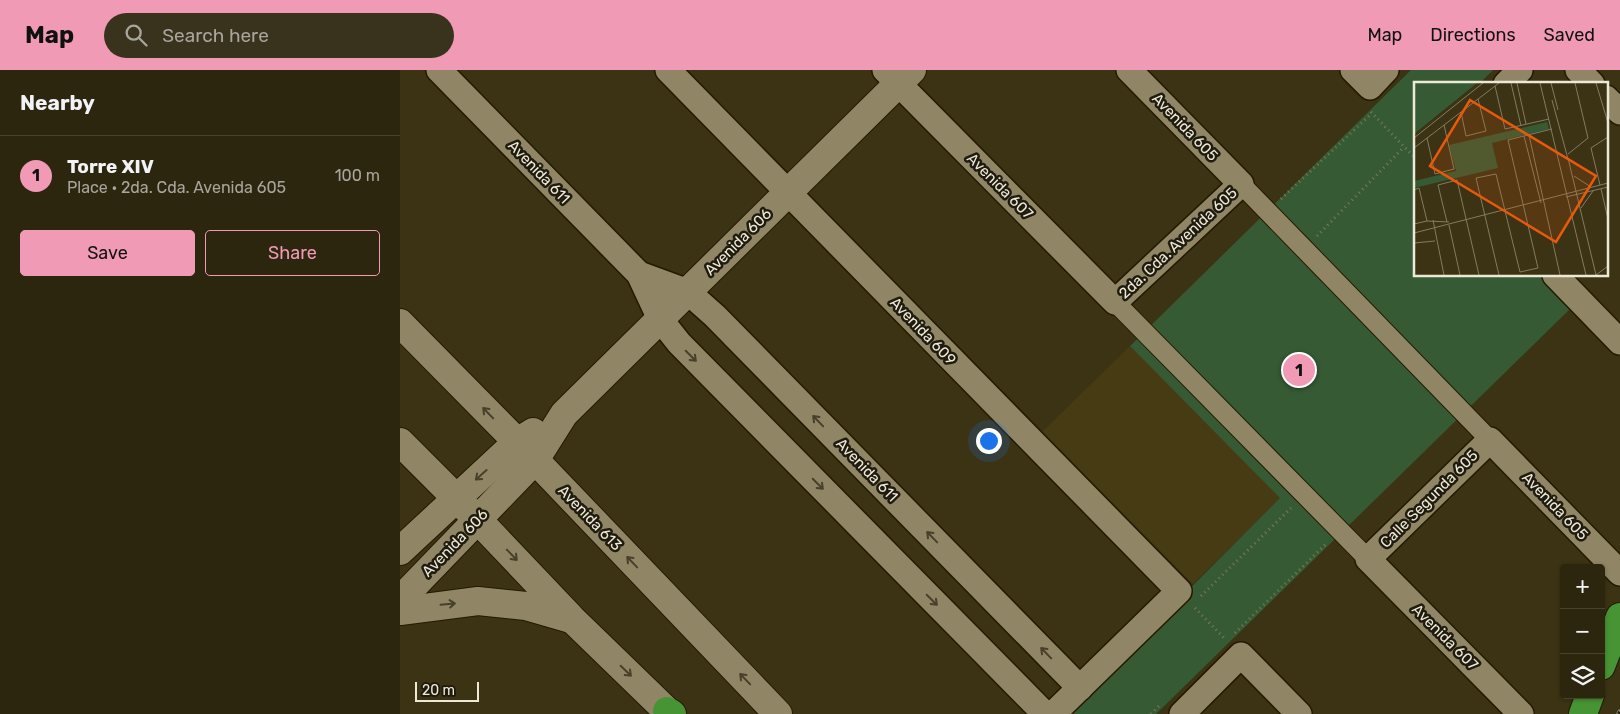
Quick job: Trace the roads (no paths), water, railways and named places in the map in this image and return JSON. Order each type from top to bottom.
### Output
[{"type":"highway","points":[[1605,656],[1620,617]]},
{"type":"highway","points":[[1583,714],[1589,699]]},
{"type":"street","name":"Avenida 611","points":[[439,70],[639,274],[660,319],[679,343],[1045,714]]},
{"type":"street","name":"Avenida 609","points":[[668,70],[1178,591],[1080,688]]},
{"type":"street","name":"Avenida 605","points":[[1129,70],[1241,184]]},
{"type":"street","points":[[1508,82],[1520,70]]},
{"type":"street","points":[[1578,70],[1590,82]]},
{"type":"street","name":"Avenida 606","points":[[400,551],[455,498],[526,451],[788,193],[898,74]]},
{"type":"street","name":"Avenida 607","points":[[898,74],[1115,302]]},
{"type":"street","points":[[1608,100],[1620,112]]},
{"type":"street","points":[[1241,184],[1490,440]]},
{"type":"street","name":"2da. Cda. Avenida 605","points":[[1115,302],[1241,184]]},
{"type":"street","name":"Avenida 611","points":[[639,274],[688,292],[715,316],[1080,688]]},
{"type":"street","points":[[1556,276],[1620,342]]},
{"type":"street","points":[[1115,302],[1368,560]]},
{"type":"street","name":"Avenida 613","points":[[400,323],[526,451],[778,714]]},
{"type":"street","name":"Avenida 605","points":[[1490,440],[1620,573]]},
{"type":"street","name":"Calle Segunda 605","points":[[1368,560],[1490,440]]},
{"type":"street","points":[[400,442],[478,520],[572,619],[670,713]]},
{"type":"street","name":"Avenida 606","points":[[402,597],[478,520],[526,451]]},
{"type":"street","name":"Avenida 607","points":[[1368,560],[1521,714]]},
{"type":"street","points":[[402,597],[478,601],[526,606],[572,619]]},
{"type":"street","points":[[1173,707],[1234,648],[1299,714]]},
{"type":"street","points":[[1053,714],[1080,688]]},
{"type":"place","name":"Torre XIV","points":[[1299,370]]}]
